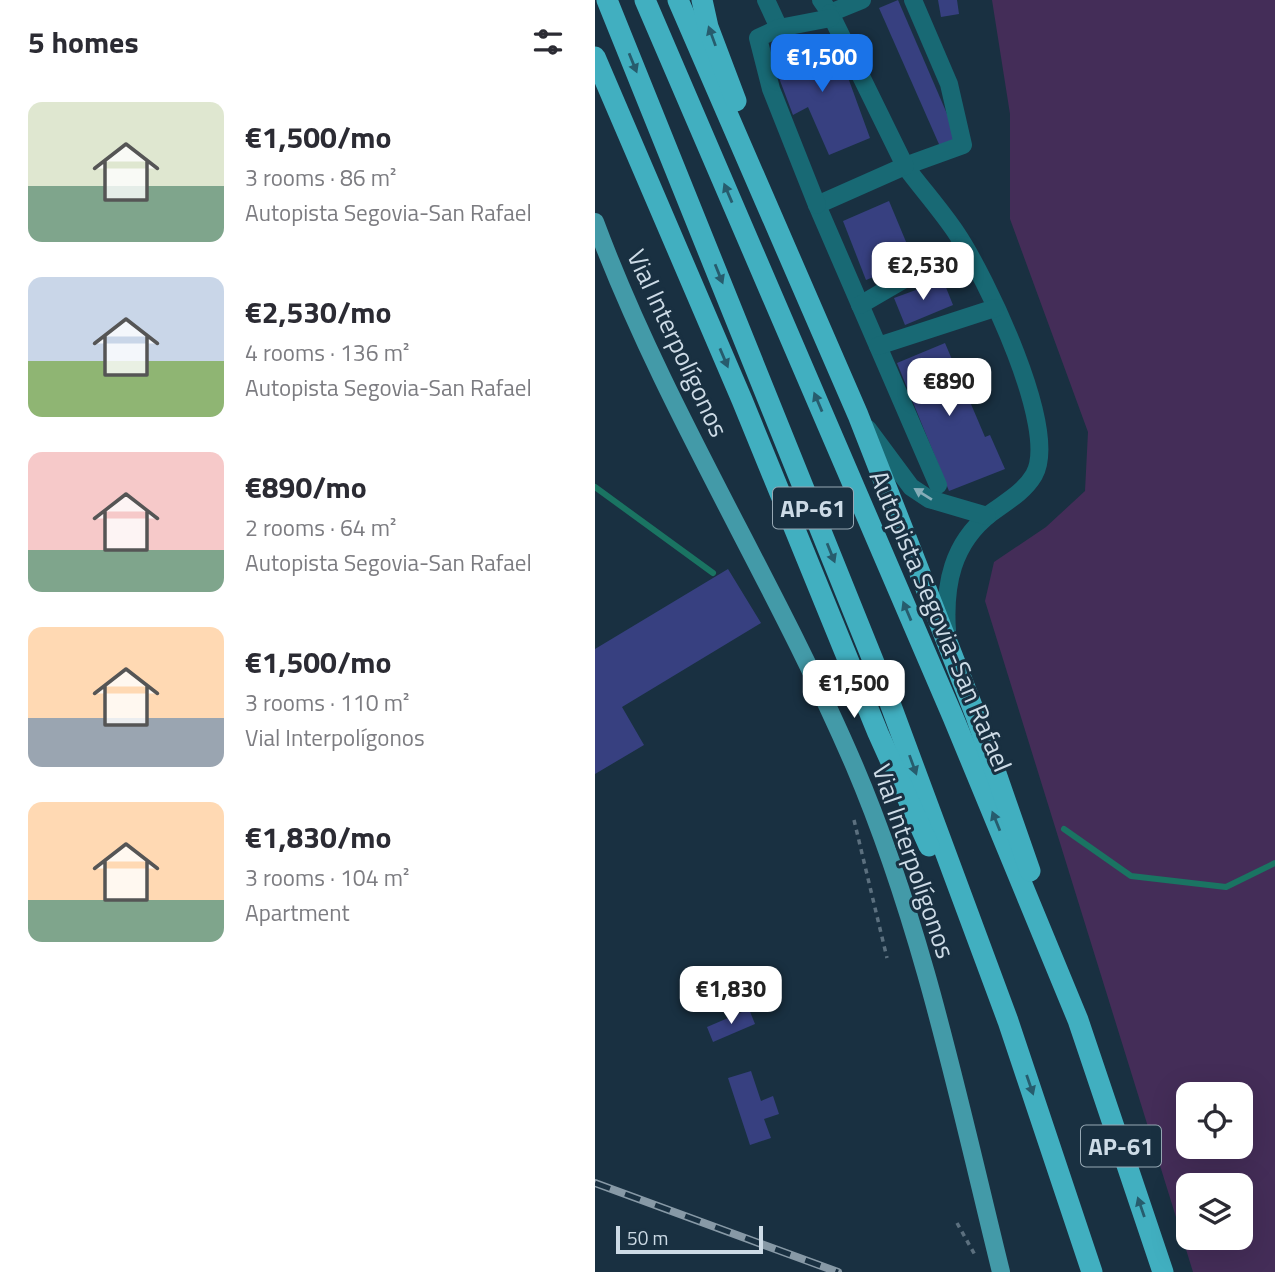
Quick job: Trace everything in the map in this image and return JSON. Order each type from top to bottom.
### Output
[{"type":"highway","name":"AP-61","points":[[607,0],[862,631],[1008,1021],[1093,1272]]},
{"type":"highway","name":"Autopista Segovia-San Rafael","points":[[645,0],[953,717],[1078,1020],[1163,1272]]},
{"type":"highway","points":[[678,0],[858,415],[1010,808],[1078,1020]]},
{"type":"highway","points":[[702,0],[708,27],[813,307]]},
{"type":"highway","points":[[595,57],[742,400],[878,733],[1008,1021]]},
{"type":"highway","points":[[595,70],[629,137]]},
{"type":"main road","name":"Vial Interpolígonos","points":[[595,222],[621,293],[802,652],[855,766],[895,876],[934,1002],[1000,1266]]},
{"type":"lane","points":[[766,0],[779,28]]},
{"type":"lane","points":[[862,0],[827,10],[758,38],[771,89],[817,205],[938,485]]},
{"type":"lane","points":[[817,205],[905,166],[963,145],[949,84],[913,0]]},
{"type":"lane","points":[[827,10],[905,166],[963,245],[1007,331],[1033,405],[1041,453],[1035,473],[1025,489],[987,516],[963,541],[951,568],[945,604],[949,649]]},
{"type":"lane","points":[[860,305],[963,245]]},
{"type":"lane","points":[[878,346],[995,308]]},
{"type":"lane","points":[[858,415],[911,487],[929,499],[987,516]]},
{"type":"path","points":[[957,1223],[975,1255]]},
{"type":"shaded area","points":[[992,0],[1275,0],[1275,1272],[1193,1272],[1186,1250],[1253,1250],[1253,1173],[1176,1173],[1176,1217],[985,601],[994,562],[1046,527],[1085,491],[1088,432],[1010,219],[1010,114]]},
{"type":"building","points":[[898,0],[960,144],[942,151],[879,8]]},
{"type":"building","points":[[938,0],[957,0],[959,14],[941,17]]},
{"type":"building","points":[[810,40],[818,56],[838,50],[870,138],[829,155],[808,107],[793,115],[770,54]]},
{"type":"building","points":[[889,201],[914,261],[866,280],[843,221]]},
{"type":"building","points":[[943,280],[953,305],[905,325],[894,298]]},
{"type":"building","points":[[945,343],[985,437],[990,435],[1005,469],[949,491],[897,363]]},
{"type":"building","points":[[728,569],[761,623],[622,707],[644,745],[595,774],[595,649]]},
{"type":"building","points":[[749,1009],[755,1024],[713,1042],[707,1027]]},
{"type":"building","points":[[751,1071],[761,1101],[773,1096],[779,1114],[764,1119],[771,1138],[750,1145],[728,1078]]},
{"type":"waterway","points":[[595,487],[713,573]]},
{"type":"waterway","points":[[1064,829],[1131,876],[1226,887],[1275,863]]},
{"type":"railway","points":[[595,1183],[838,1272]]}]
